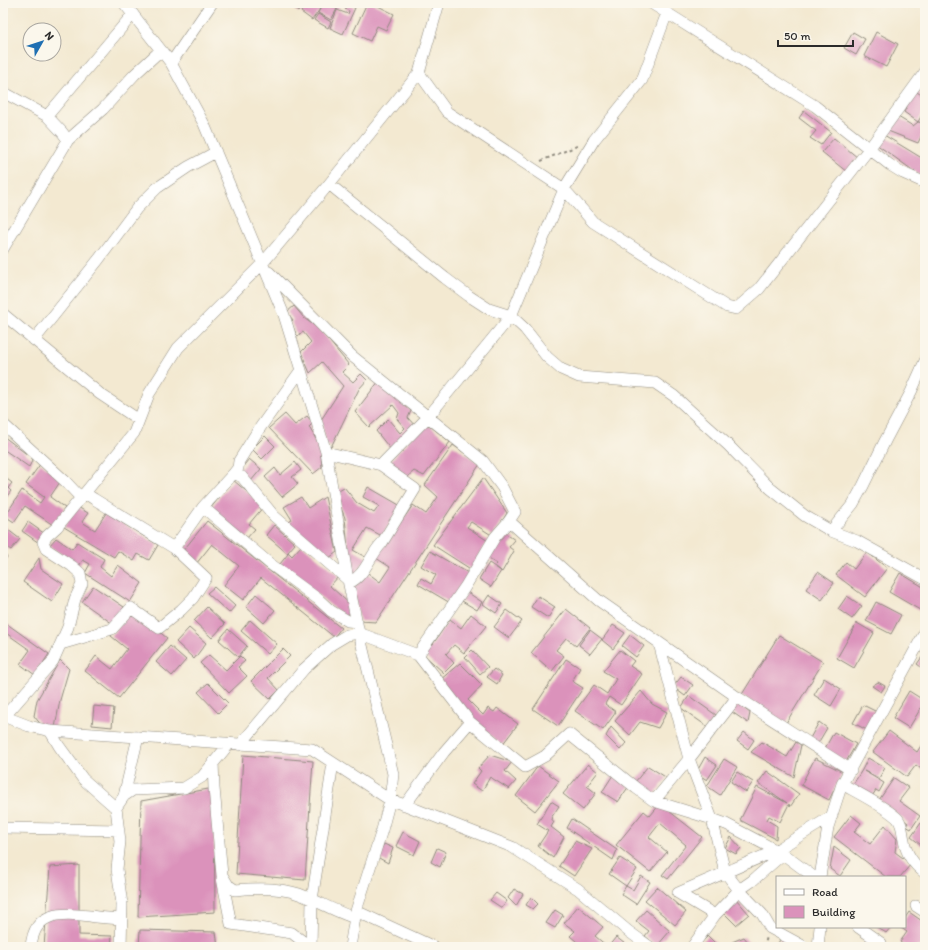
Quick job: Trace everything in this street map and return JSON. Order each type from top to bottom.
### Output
[{"type":"street","points":[[124,3],[171,62],[204,124],[284,315],[326,452],[358,627],[393,774],[390,800],[356,915],[350,947]]},
{"type":"street","points":[[171,62],[212,3]]},
{"type":"street","points":[[439,3],[419,73],[262,264],[178,348],[149,394],[134,433],[43,542],[46,549],[80,573],[82,584],[75,599],[68,627],[53,661],[3,717],[29,726],[50,731],[234,745],[312,749],[390,800],[512,847],[578,889],[628,931],[650,947]]},
{"type":"street","points":[[651,3],[815,106],[890,165],[924,183]]},
{"type":"street","points":[[381,465],[428,417],[512,316],[564,189],[594,140],[642,80],[667,13]]},
{"type":"street","points":[[47,116],[133,14]]},
{"type":"street","points":[[3,249],[68,140],[103,109],[135,74],[161,50]]},
{"type":"street","points":[[419,73],[447,112],[564,189],[593,222],[727,307],[736,309],[759,289],[869,149],[925,72]]},
{"type":"street","points":[[3,92],[47,116],[68,140]]},
{"type":"street","points":[[34,340],[99,260],[137,208],[157,188],[188,167],[216,152]]},
{"type":"street","points":[[329,184],[469,296],[489,309],[512,316],[525,329],[547,357],[561,369],[579,377],[655,383],[674,396],[728,445],[770,488],[805,516],[831,531],[857,541],[925,579]]},
{"type":"street","points":[[262,264],[273,277],[352,356],[483,461],[502,487],[515,512],[495,537],[466,587],[418,655]]},
{"type":"street","points":[[3,314],[100,394],[139,420]]},
{"type":"street","points":[[831,531],[853,504],[863,486],[911,392],[925,361]]},
{"type":"street","points":[[174,548],[203,507],[238,468],[239,461],[257,432],[301,370]]},
{"type":"street","points":[[3,424],[66,482],[83,495],[94,500],[174,548],[206,578],[193,598],[159,628],[131,608],[112,629],[61,644]]},
{"type":"street","points":[[326,452],[381,465],[415,489],[382,543],[359,576],[349,582]]},
{"type":"street","points":[[234,473],[242,477],[274,516],[349,582]]},
{"type":"street","points":[[203,507],[269,563],[318,598],[331,611],[358,627],[418,655],[470,722],[525,767],[545,756],[569,734],[654,801],[712,818],[726,824],[779,852],[813,876]]},
{"type":"street","points":[[509,521],[598,600],[737,697],[851,770]]},
{"type":"street","points":[[124,796],[133,790],[184,788],[202,777],[213,762],[234,745],[304,669],[332,644],[358,627]]},
{"type":"street","points":[[820,876],[828,827],[842,784],[925,632]]},
{"type":"street","points":[[659,643],[689,759],[712,818],[725,872],[739,890],[762,914],[770,928],[805,947]]},
{"type":"street","points":[[654,801],[737,697]]},
{"type":"street","points":[[405,805],[439,758],[470,722]]},
{"type":"street","points":[[50,731],[83,779],[116,808]]},
{"type":"street","points":[[121,947],[122,904],[117,869],[120,841],[116,808],[124,796],[138,737]]},
{"type":"street","points":[[213,762],[222,875],[231,924],[292,933],[310,947]]},
{"type":"street","points":[[310,947],[312,900],[333,763]]},
{"type":"street","points":[[842,784],[898,819],[903,830],[907,852],[919,869],[925,873]]},
{"type":"street","points":[[692,947],[715,915],[739,890],[752,881],[779,852],[832,816]]},
{"type":"street","points":[[3,828],[118,830]]},
{"type":"street","points":[[715,915],[678,893],[725,872],[779,852]]},
{"type":"street","points":[[222,875],[228,885],[235,890],[253,888],[280,890],[298,894],[343,914],[356,915],[434,947]]},
{"type":"street","points":[[30,947],[34,933],[40,924],[47,918],[63,914],[122,919]]},
{"type":"street","points":[[818,947],[820,928]]},
{"type":"street","points":[[859,928],[881,944],[879,947]]},
{"type":"path","points":[[528,166],[594,140]]},
{"type":"building","points":[[291,3],[306,3],[298,12],[290,5]]},
{"type":"building","points":[[307,3],[312,3],[320,9],[312,20],[301,12]]},
{"type":"building","points":[[324,3],[327,3],[337,9],[331,20],[318,13]]},
{"type":"building","points":[[334,3],[341,3],[338,9],[332,6]]},
{"type":"building","points":[[367,3],[372,3],[394,14],[386,30],[377,26],[370,41],[353,33]]},
{"type":"building","points":[[348,4],[355,8],[343,34],[330,28],[337,10],[348,14],[349,11],[345,9]]},
{"type":"building","points":[[318,14],[331,22],[328,28],[314,20]]},
{"type":"building","points":[[853,32],[865,39],[856,55],[844,48]]},
{"type":"building","points":[[876,32],[898,44],[886,67],[864,56]]},
{"type":"building","points":[[915,91],[925,97],[925,109],[918,122],[904,112]]},
{"type":"building","points":[[804,111],[831,132],[821,145],[810,138],[816,131],[799,118]]},
{"type":"building","points":[[898,117],[913,126],[918,122],[925,123],[925,128],[918,143],[888,131]]},
{"type":"building","points":[[884,135],[925,160],[925,179],[876,144]]},
{"type":"building","points":[[834,138],[858,158],[847,172],[822,152]]},
{"type":"building","points":[[294,306],[304,318],[320,330],[349,365],[342,372],[353,382],[361,374],[367,380],[359,389],[331,447],[326,444],[321,420],[343,386],[322,362],[310,373],[301,352],[311,342],[303,332],[297,336],[291,322],[293,320],[287,312]]},
{"type":"building","points":[[379,381],[411,411],[408,418],[416,427],[391,450],[376,431],[388,419],[400,433],[405,428],[397,419],[399,413],[393,405],[369,427],[355,412]]},
{"type":"building","points":[[285,414],[295,425],[307,416],[313,423],[309,427],[320,446],[322,467],[313,474],[269,428]]},
{"type":"building","points":[[425,422],[450,442],[424,476],[414,471],[407,477],[388,464]]},
{"type":"building","points":[[3,436],[33,459],[29,467],[3,449]]},
{"type":"building","points":[[265,436],[275,446],[262,459],[252,449]]},
{"type":"building","points":[[453,445],[480,464],[376,622],[360,621],[352,589],[368,573],[380,582],[390,567],[376,558],[413,505],[426,514],[438,497],[425,485]]},
{"type":"building","points":[[249,459],[261,469],[251,481],[239,471]]},
{"type":"building","points":[[295,462],[301,470],[292,477],[298,484],[282,497],[265,477],[275,468],[280,475]]},
{"type":"building","points":[[41,463],[62,479],[50,497],[65,508],[53,525],[25,506],[14,522],[5,516],[22,490],[40,503],[44,497],[26,484]]},
{"type":"building","points":[[3,476],[12,483],[8,488],[11,491],[4,500],[3,499]]},
{"type":"building","points":[[483,478],[507,513],[493,536],[471,522],[467,527],[488,541],[472,570],[433,545]]},
{"type":"building","points":[[233,480],[264,506],[249,524],[255,529],[246,539],[210,509]]},
{"type":"building","points":[[344,487],[357,503],[374,513],[379,506],[363,497],[368,487],[401,506],[382,536],[367,528],[353,550],[367,558],[351,580],[345,518],[335,492]]},
{"type":"building","points":[[301,497],[308,508],[325,497],[337,552],[329,558],[287,523],[292,520],[284,507]]},
{"type":"building","points":[[76,506],[88,513],[82,522],[95,530],[106,513],[158,545],[149,560],[138,554],[134,561],[118,551],[114,557],[64,527]]},
{"type":"building","points":[[207,521],[341,628],[334,637],[261,578],[243,600],[224,585],[239,566],[212,544],[196,564],[182,552]]},
{"type":"building","points":[[28,522],[45,534],[39,543],[22,531]]},
{"type":"building","points":[[274,525],[295,544],[288,552],[292,556],[302,545],[339,576],[330,586],[353,607],[346,618],[280,564],[288,554],[266,535]]},
{"type":"building","points":[[3,526],[20,539],[11,550],[3,545]]},
{"type":"building","points":[[503,532],[515,540],[509,547],[514,551],[502,572],[495,566],[497,564],[487,558]]},
{"type":"building","points":[[56,538],[72,549],[77,542],[104,559],[100,567],[111,576],[118,565],[142,583],[130,602],[85,573],[90,564],[83,560],[79,566],[49,546]]},
{"type":"building","points":[[430,551],[470,574],[452,604],[418,584],[421,578],[431,584],[436,575],[421,566]]},
{"type":"building","points":[[867,552],[887,568],[865,597],[836,575],[846,562],[854,569]]},
{"type":"building","points":[[3,554],[7,557],[3,563]]},
{"type":"building","points":[[39,558],[41,569],[63,584],[52,602],[23,582]]},
{"type":"building","points":[[489,563],[501,571],[491,587],[479,579]]},
{"type":"building","points":[[818,572],[834,583],[822,600],[806,589]]},
{"type":"building","points":[[900,573],[925,588],[925,613],[889,592]]},
{"type":"building","points":[[93,586],[124,607],[113,624],[82,602]]},
{"type":"building","points":[[214,587],[235,606],[229,613],[207,593]]},
{"type":"building","points":[[467,592],[482,602],[477,610],[462,601]]},
{"type":"building","points":[[256,594],[275,610],[264,623],[246,607]]},
{"type":"building","points":[[489,595],[502,604],[496,613],[483,604]]},
{"type":"building","points":[[538,596],[555,607],[548,618],[531,607]]},
{"type":"building","points":[[847,596],[862,606],[852,619],[838,609]]},
{"type":"building","points":[[876,602],[901,615],[891,634],[866,621]]},
{"type":"building","points":[[207,607],[225,624],[212,638],[194,621]]},
{"type":"building","points":[[566,609],[590,628],[576,646],[566,638],[556,650],[564,656],[552,671],[531,653]]},
{"type":"building","points":[[132,610],[167,638],[119,698],[85,671],[96,656],[112,669],[127,649],[111,636]]},
{"type":"building","points":[[507,610],[522,621],[509,638],[494,627]]},
{"type":"building","points":[[471,614],[486,626],[464,653],[454,645],[446,654],[454,663],[444,673],[423,654],[433,644],[450,619],[461,628]]},
{"type":"building","points":[[250,620],[277,644],[268,654],[241,631]]},
{"type":"building","points":[[3,621],[49,654],[35,675],[20,664],[30,650],[3,631]]},
{"type":"building","points":[[857,623],[874,633],[854,668],[837,658]]},
{"type":"building","points":[[613,625],[625,633],[613,649],[602,640]]},
{"type":"building","points":[[189,628],[206,643],[194,659],[176,642]]},
{"type":"building","points":[[228,629],[247,646],[238,657],[219,640]]},
{"type":"building","points":[[590,630],[602,639],[590,654],[579,645]]},
{"type":"building","points":[[630,635],[644,646],[636,657],[622,646]]},
{"type":"building","points":[[779,635],[823,662],[786,723],[741,696]]},
{"type":"building","points":[[170,646],[186,660],[172,676],[156,662]]},
{"type":"building","points":[[283,649],[290,656],[268,678],[279,690],[270,699],[251,681]]},
{"type":"building","points":[[472,650],[488,667],[480,674],[465,657]]},
{"type":"building","points":[[620,650],[634,661],[630,666],[642,674],[621,705],[609,697],[605,704],[616,712],[603,730],[575,711],[594,685],[607,694],[616,679],[603,671]]},
{"type":"building","points":[[925,653],[925,670],[917,664]]},
{"type":"building","points":[[209,655],[226,670],[240,656],[245,661],[238,667],[247,676],[229,693],[200,663]]},
{"type":"building","points":[[566,659],[580,668],[572,681],[583,688],[558,726],[533,709]]},
{"type":"building","points":[[60,660],[69,669],[60,700],[55,728],[42,726],[34,716],[37,700]]},
{"type":"building","points":[[460,663],[482,685],[468,700],[483,715],[488,708],[494,712],[497,708],[518,724],[502,745],[471,720],[440,680]]},
{"type":"building","points":[[494,669],[502,675],[497,684],[487,677]]},
{"type":"building","points":[[681,677],[693,685],[685,696],[673,687]]},
{"type":"building","points":[[824,678],[841,689],[831,706],[814,695]]},
{"type":"building","points":[[878,682],[885,686],[881,692],[872,686]]},
{"type":"building","points":[[208,683],[228,703],[218,713],[198,692]]},
{"type":"building","points":[[641,691],[652,704],[667,712],[658,728],[640,722],[630,735],[615,721]]},
{"type":"building","points":[[909,691],[925,701],[909,728],[893,718]]},
{"type":"building","points":[[689,696],[716,715],[708,727],[681,708]]},
{"type":"building","points":[[738,704],[750,713],[748,723],[732,712]]},
{"type":"building","points":[[863,705],[877,712],[867,730],[853,723]]},
{"type":"building","points":[[94,706],[114,708],[112,727],[92,725]]},
{"type":"building","points":[[819,722],[827,728],[817,745],[809,740]]},
{"type":"building","points":[[611,727],[626,743],[620,750],[606,736]]},
{"type":"building","points":[[889,731],[917,752],[922,744],[925,747],[925,772],[916,765],[907,777],[873,752]]},
{"type":"building","points":[[744,732],[754,740],[748,749],[737,741]]},
{"type":"building","points":[[834,732],[856,744],[846,762],[824,750]]},
{"type":"building","points":[[762,742],[787,757],[796,742],[801,745],[794,777],[751,752]]},
{"type":"building","points":[[243,755],[313,761],[305,880],[236,874]]},
{"type":"building","points":[[490,755],[512,762],[505,771],[516,781],[509,789],[490,777],[482,791],[472,784],[481,771],[478,768]]},
{"type":"building","points":[[705,757],[717,765],[707,780],[696,773]]},
{"type":"building","points":[[815,758],[843,772],[829,800],[801,785]]},
{"type":"building","points":[[868,758],[885,768],[879,778],[864,771],[884,783],[879,792],[876,790],[871,798],[852,786]]},
{"type":"building","points":[[724,759],[737,767],[720,795],[707,786]]},
{"type":"building","points":[[588,764],[598,772],[587,786],[596,793],[583,810],[563,794]]},
{"type":"building","points":[[538,766],[559,781],[535,811],[516,796]]},
{"type":"building","points":[[648,766],[667,778],[653,797],[635,782]]},
{"type":"building","points":[[767,771],[799,794],[790,807],[789,804],[780,822],[769,816],[767,820],[777,826],[776,839],[740,820],[757,787],[787,803],[758,783]]},
{"type":"building","points":[[737,772],[753,782],[746,792],[731,782]]},
{"type":"building","points":[[613,775],[629,786],[618,802],[602,792]]},
{"type":"building","points":[[894,778],[909,788],[899,801],[920,816],[911,829],[906,826],[908,823],[879,800]]},
{"type":"building","points":[[214,788],[215,912],[138,917],[141,801]]},
{"type":"building","points":[[551,801],[559,806],[551,818],[554,822],[551,827],[564,837],[553,858],[538,846],[548,831],[537,824]]},
{"type":"building","points":[[660,804],[702,837],[668,879],[662,875],[686,845],[660,823],[649,837],[667,852],[650,872],[616,845],[644,811],[650,816]]},
{"type":"building","points":[[851,815],[861,823],[854,832],[870,844],[885,825],[897,839],[895,852],[911,864],[901,876],[885,876],[834,837]]},
{"type":"building","points":[[572,819],[617,850],[613,860],[567,828]]},
{"type":"building","points":[[921,823],[925,826],[925,848],[911,837]]},
{"type":"building","points":[[403,832],[420,841],[414,855],[396,846]]},
{"type":"building","points":[[731,837],[741,848],[736,854],[725,848]]},
{"type":"building","points":[[575,841],[592,849],[574,876],[559,866]]},
{"type":"building","points":[[384,844],[393,848],[388,863],[377,857]]},
{"type":"building","points":[[834,847],[851,860],[840,876],[830,869]]},
{"type":"building","points":[[437,848],[446,852],[440,867],[431,862]]},
{"type":"building","points":[[620,858],[637,869],[626,886],[609,874]]},
{"type":"building","points":[[79,865],[79,935],[112,936],[111,947],[44,947],[50,867]]},
{"type":"building","points":[[641,876],[650,882],[636,904],[621,894],[626,886],[633,890]]},
{"type":"building","points":[[657,887],[686,912],[675,925],[645,900]]},
{"type":"building","points":[[514,889],[523,894],[516,906],[508,898]]},
{"type":"building","points":[[496,893],[507,901],[502,908],[490,900]]},
{"type":"building","points":[[531,897],[538,904],[533,909],[526,905]]},
{"type":"building","points":[[736,899],[749,914],[736,925],[722,911]]},
{"type":"building","points":[[578,906],[603,927],[595,936],[608,947],[583,947],[570,936],[575,931],[564,923]]},
{"type":"building","points":[[555,910],[563,915],[555,928],[546,923]]},
{"type":"building","points":[[646,910],[670,931],[657,946],[645,936],[649,931],[636,921]]},
{"type":"building","points":[[909,912],[925,923],[925,939],[919,947],[906,947],[900,942],[907,932],[901,928],[906,928],[906,916]]},
{"type":"building","points":[[878,928],[890,928],[886,933]]},
{"type":"building","points":[[140,930],[216,932],[218,947],[139,947]]},
{"type":"building","points":[[708,936],[719,947],[697,947]]},
{"type":"building","points":[[783,936],[797,947],[775,947]]},
{"type":"building","points":[[616,937],[629,947],[608,947]]},
{"type":"building","points":[[744,937],[752,947],[737,947],[732,942]]}]
